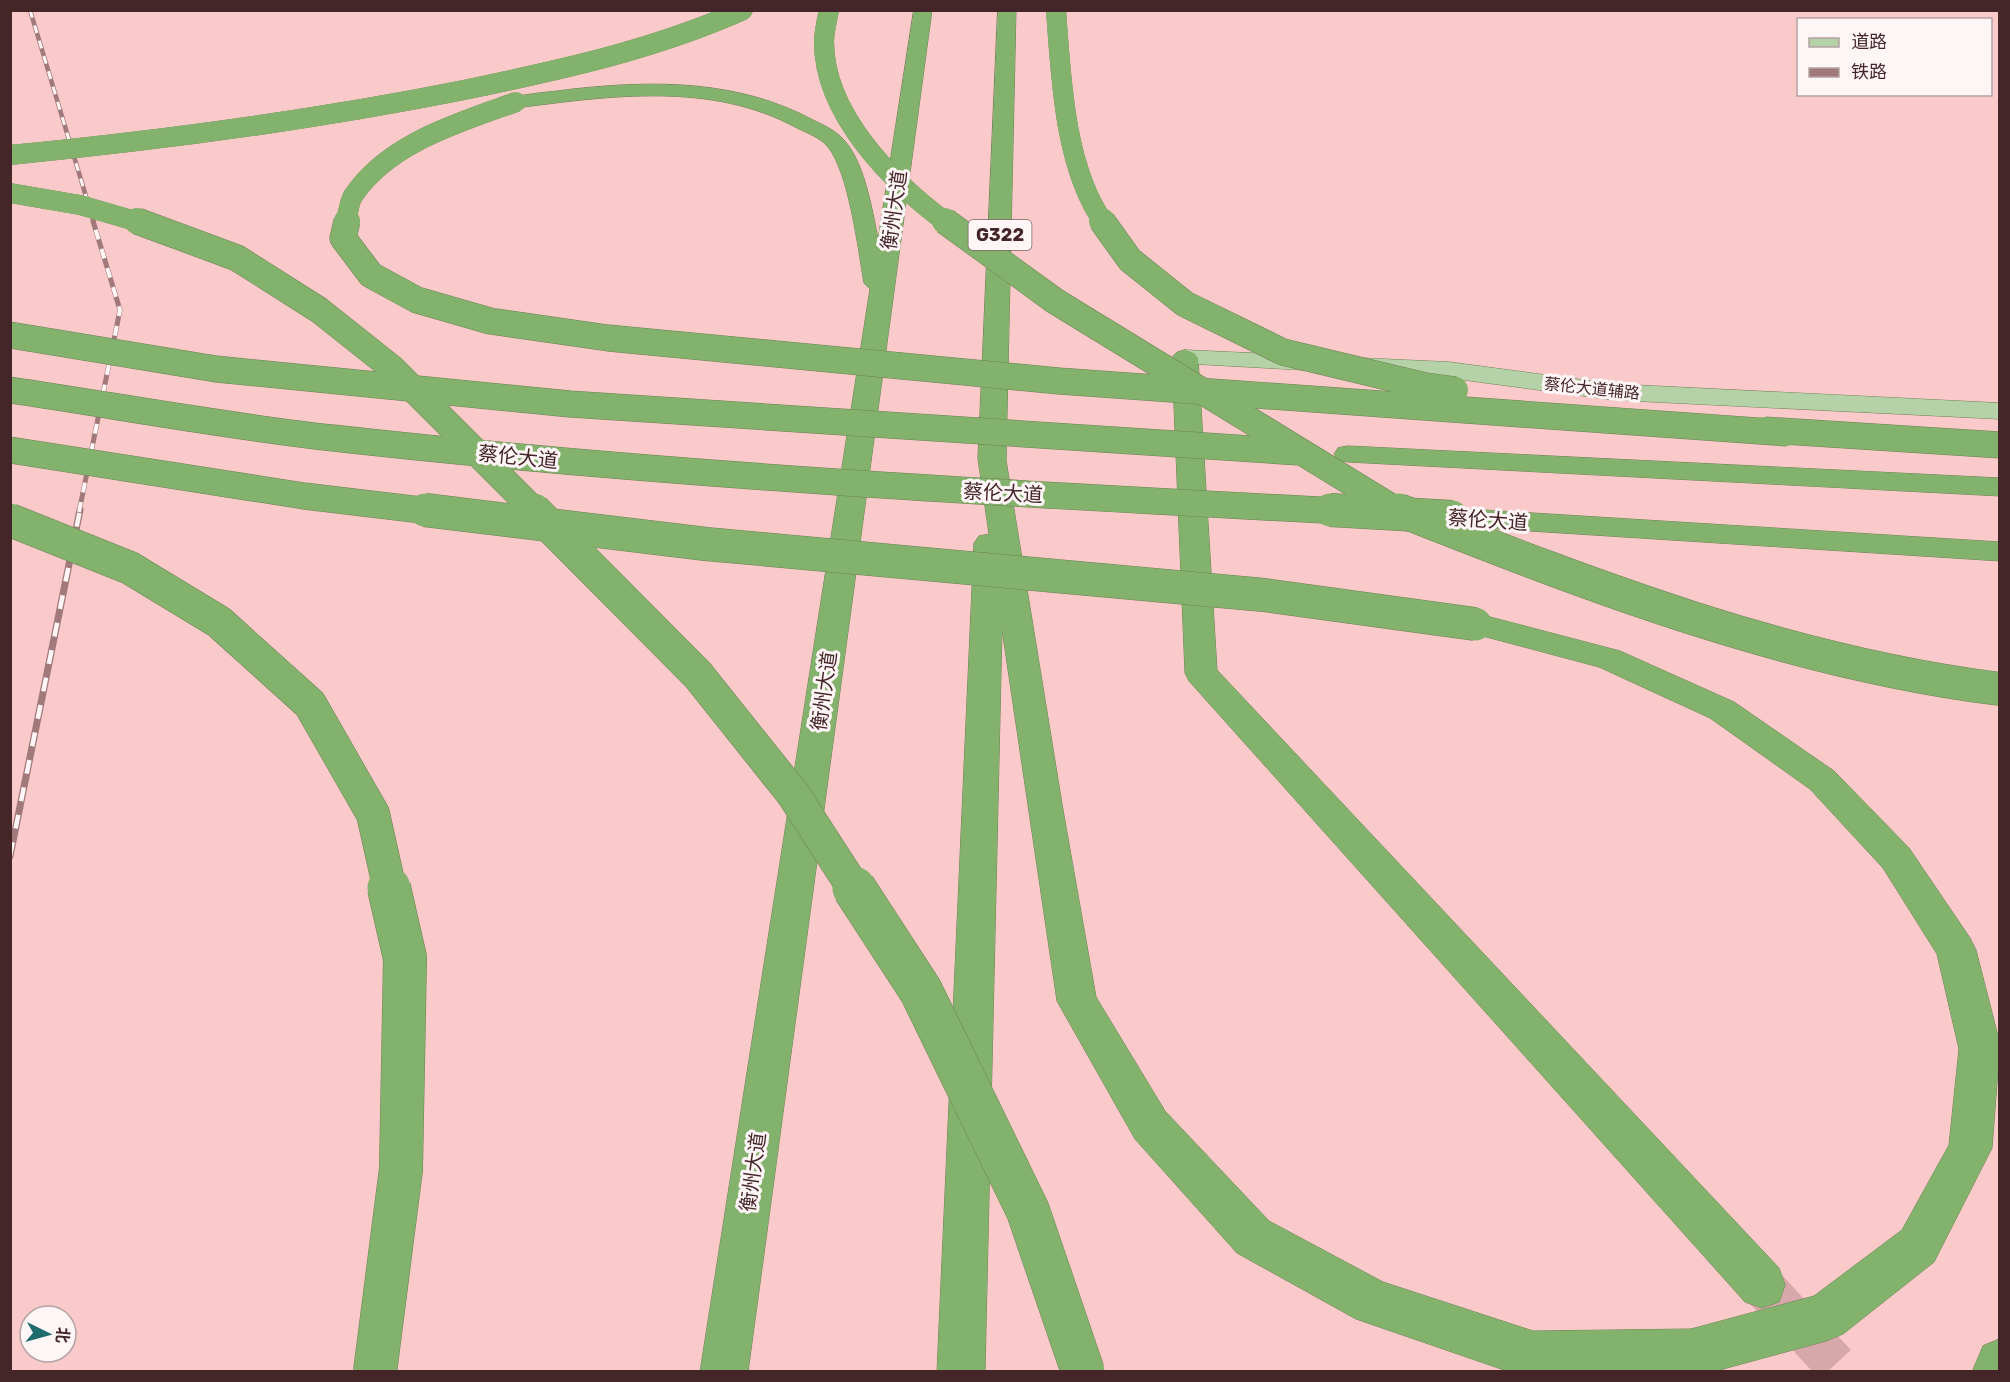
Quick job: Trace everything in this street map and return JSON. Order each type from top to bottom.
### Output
[{"type":"highway","points":[[10,155],[128,145],[295,123],[413,101],[607,57],[682,35],[743,10]]},
{"type":"highway","points":[[829,10],[824,42],[832,88],[863,144],[926,207],[1055,301],[1393,508],[1568,577],[1770,643],[1952,683],[2000,689]]},
{"type":"highway","name":"衡州大道","points":[[724,1371],[923,10]]},
{"type":"highway","name":"G322","points":[[992,459],[1007,10]]},
{"type":"highway","points":[[1056,10],[1062,95],[1076,158],[1094,209],[1130,260],[1185,304],[1283,352],[1425,386],[1786,433]]},
{"type":"highway","points":[[880,301],[852,175],[836,143],[796,116],[745,99],[672,89],[596,92],[516,102],[439,129],[382,164],[352,197],[343,238],[370,275],[417,300],[490,321],[608,338],[1059,381],[1786,433],[2000,445]]},
{"type":"highway","points":[[10,193],[80,205],[151,225],[237,258],[319,310],[392,368],[698,675],[793,794],[921,991],[1029,1211],[1083,1371]]},
{"type":"highway","points":[[10,335],[216,369],[570,404],[1348,454],[2000,487]]},
{"type":"highway","points":[[1185,358],[1201,673],[1762,1285]]},
{"type":"highway","name":"蔡伦大道","points":[[10,390],[330,438],[598,465],[888,486],[1452,517],[2000,552]]},
{"type":"highway","points":[[10,450],[304,496],[706,544],[1264,595],[1475,624],[1609,659],[1722,710],[1822,780],[1896,858],[1956,950],[1980,1049],[1970,1148],[1918,1246],[1826,1317],[1691,1353],[1533,1355],[1373,1302],[1253,1237],[1150,1125],[1077,1001],[1045,810],[992,459]]},
{"type":"highway","points":[[961,1371],[992,459]]},
{"type":"highway","points":[[10,520],[130,568],[219,622],[310,704],[373,814],[405,958],[401,1169],[375,1371]]},
{"type":"highway","points":[[1996,1371],[2000,1363]]},
{"type":"main road","name":"蔡伦大道辅路","points":[[1185,358],[1449,370],[1614,392],[2000,411]]},
{"type":"tunnel","points":[[1762,1285],[1842,1372]]},
{"type":"railway","points":[[30,10],[94,223]]},
{"type":"railway","points":[[79,512],[120,310],[93,221]]},
{"type":"railway","points":[[10,856],[80,510]]}]
